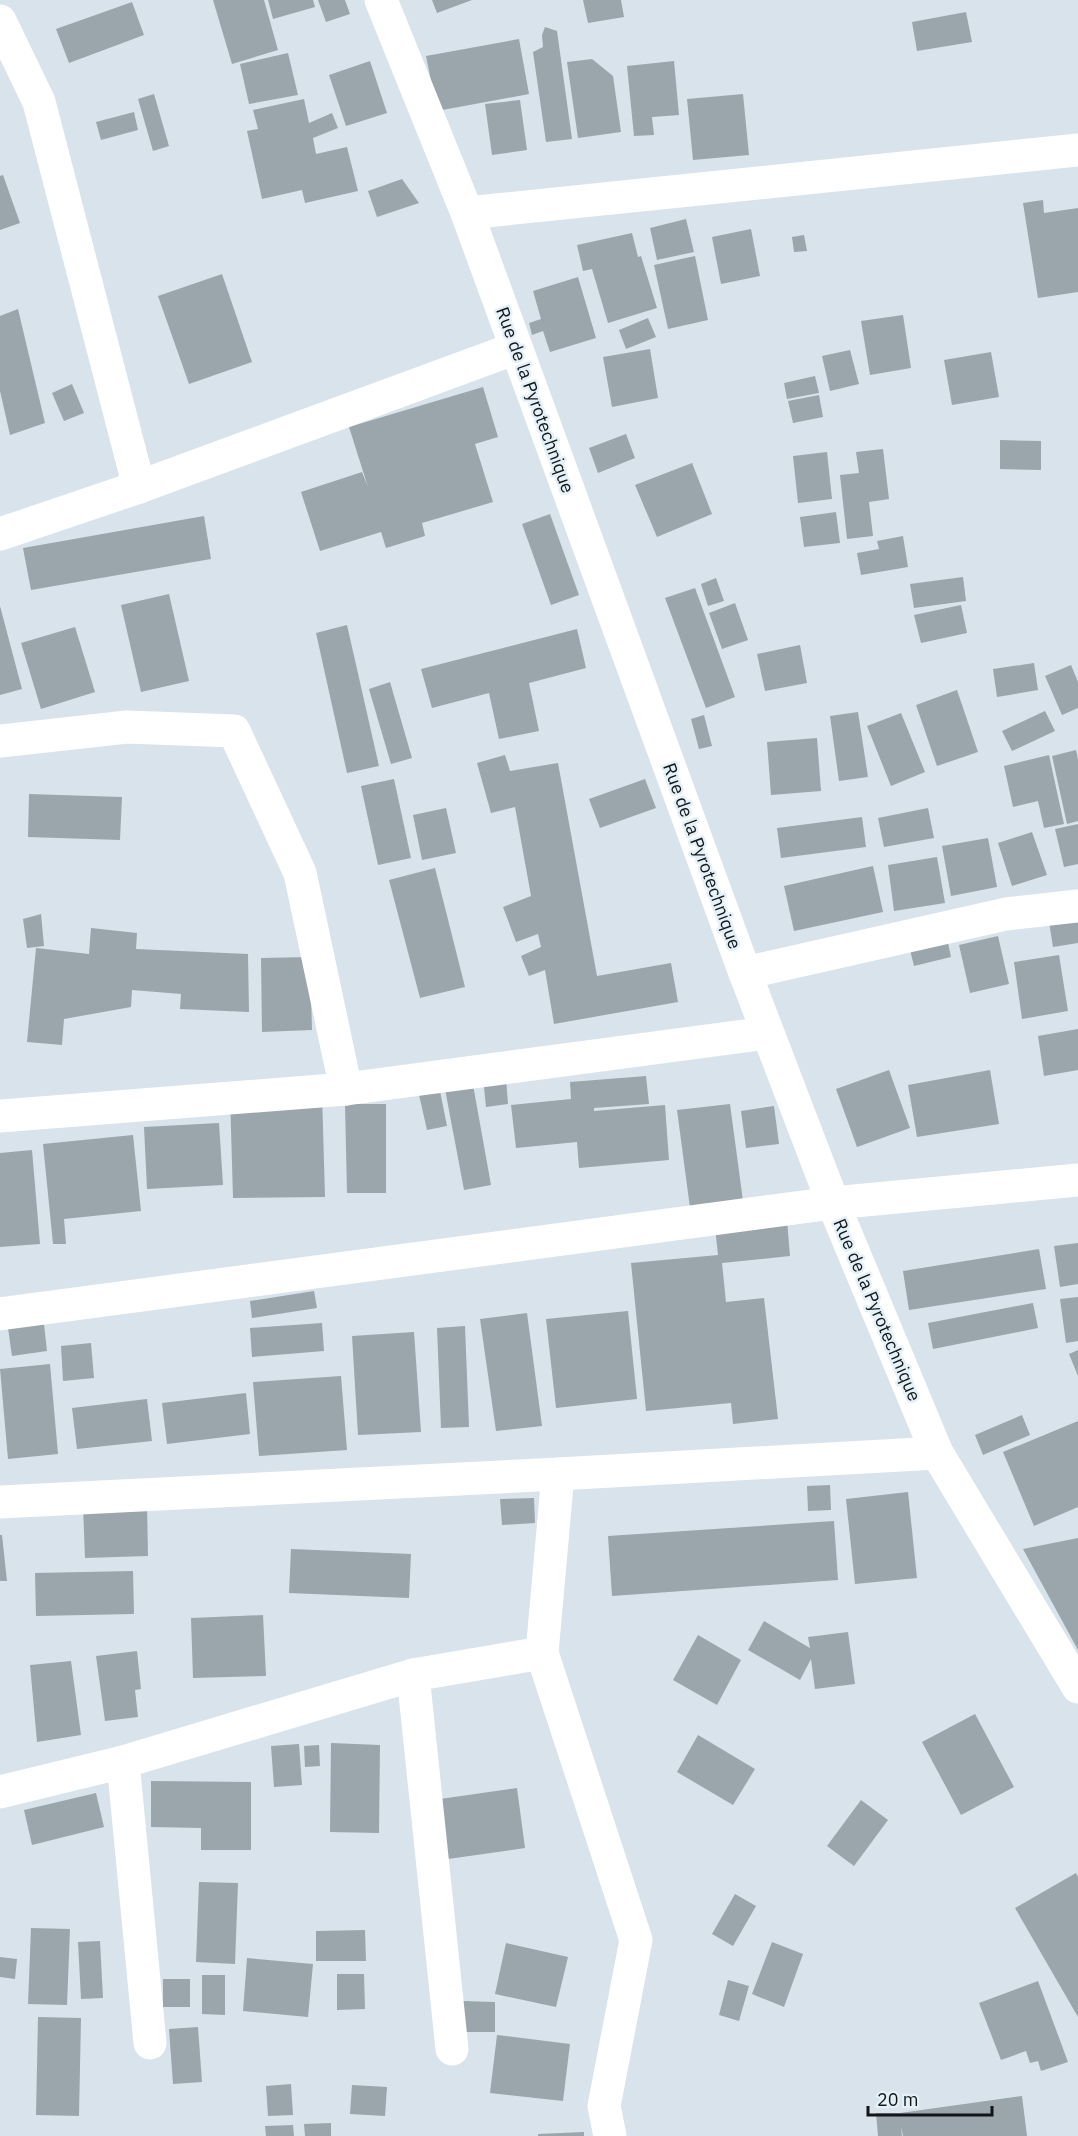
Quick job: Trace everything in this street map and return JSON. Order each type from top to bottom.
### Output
[{"type":"street","name":"Rue de la Pyrotechnique","points":[[381,0],[467,213],[767,1033],[832,1203],[937,1453],[1077,1683]]},
{"type":"street","points":[[0,21],[39,102],[139,487]]},
{"type":"street","points":[[467,213],[1078,150]]},
{"type":"street","points":[[0,534],[139,487],[516,348]]},
{"type":"street","points":[[0,741],[127,727],[234,731],[300,873],[346,1089]]},
{"type":"street","points":[[745,973],[1006,914],[1078,906]]},
{"type":"street","points":[[0,1116],[346,1089],[767,1033]]},
{"type":"street","points":[[0,1314],[832,1203],[1078,1180]]},
{"type":"street","points":[[0,1502],[937,1453]]},
{"type":"street","points":[[558,1474],[542,1653],[636,1940],[604,2106],[610,2136]]},
{"type":"street","points":[[0,1792],[123,1762],[413,1675],[542,1653]]},
{"type":"street","points":[[413,1675],[452,2049]]},
{"type":"street","points":[[123,1762],[150,2043]]},
{"type":"building","points":[[213,0],[264,0],[278,50],[232,64]]},
{"type":"building","points":[[268,0],[313,0],[315,7],[273,19]]},
{"type":"building","points":[[318,0],[345,0],[350,14],[326,22]]},
{"type":"building","points":[[432,0],[472,0],[437,13]]},
{"type":"building","points":[[583,0],[621,0],[624,17],[588,23]]},
{"type":"building","points":[[132,2],[144,35],[69,63],[56,29]]},
{"type":"building","points":[[966,12],[972,42],[917,51],[912,22]]},
{"type":"building","points":[[545,27],[557,31],[572,139],[546,142],[533,52],[543,47],[542,35]]},
{"type":"building","points":[[519,39],[529,94],[437,111],[426,56]]},
{"type":"building","points":[[288,53],[298,95],[249,104],[240,64]]},
{"type":"building","points":[[592,59],[613,76],[621,132],[578,138],[567,62]]},
{"type":"building","points":[[370,61],[387,113],[346,126],[329,75]]},
{"type":"building","points":[[674,61],[679,115],[652,117],[654,135],[634,136],[627,66]]},
{"type":"building","points":[[154,94],[169,146],[153,151],[138,99]]},
{"type":"building","points":[[743,94],[749,155],[693,160],[687,99]]},
{"type":"building","points":[[304,99],[309,123],[332,113],[338,128],[313,138],[316,154],[347,147],[358,191],[305,203],[302,190],[262,199],[247,131],[258,129],[253,110]]},
{"type":"building","points":[[520,100],[527,150],[492,155],[485,104]]},
{"type":"building","points":[[134,112],[138,130],[101,140],[96,122]]},
{"type":"building","points":[[3,175],[20,223],[0,230],[0,176]]},
{"type":"building","points":[[402,179],[419,203],[377,217],[368,191]]},
{"type":"building","points":[[1043,200],[1044,213],[1078,208],[1078,292],[1038,298],[1023,203]]},
{"type":"building","points":[[686,219],[694,252],[657,260],[650,228]]},
{"type":"building","points":[[751,229],[760,276],[721,284],[712,237]]},
{"type":"building","points":[[632,233],[638,257],[641,256],[657,308],[608,323],[592,269],[583,271],[577,245]]},
{"type":"building","points":[[804,235],[807,251],[794,252],[792,237]]},
{"type":"building","points":[[695,256],[708,320],[668,329],[654,265]]},
{"type":"building","points":[[222,274],[252,362],[189,384],[158,296]]},
{"type":"building","points":[[578,277],[596,338],[550,352],[543,331],[532,335],[529,323],[541,319],[533,291]]},
{"type":"building","points":[[18,309],[45,423],[10,435],[0,391],[0,316]]},
{"type":"building","points":[[903,315],[911,368],[870,375],[861,321]]},
{"type":"building","points":[[648,318],[656,337],[626,349],[619,330]]},
{"type":"building","points":[[650,349],[658,398],[612,407],[603,357]]},
{"type":"building","points":[[850,350],[859,384],[830,391],[822,356]]},
{"type":"building","points":[[991,352],[999,397],[952,405],[944,360]]},
{"type":"building","points":[[815,376],[819,393],[787,399],[784,383]]},
{"type":"building","points":[[72,384],[84,413],[64,421],[52,393]]},
{"type":"building","points":[[483,387],[498,437],[475,444],[493,502],[422,523],[425,536],[386,548],[381,532],[320,551],[301,492],[362,472],[368,487],[349,427]]},
{"type":"building","points":[[819,395],[823,417],[793,423],[788,401]]},
{"type":"building","points":[[626,434],[635,458],[598,473],[589,448]]},
{"type":"building","points":[[1000,440],[1041,441],[1041,470],[1000,469]]},
{"type":"building","points":[[883,449],[889,499],[869,502],[873,536],[847,539],[840,475],[859,473],[856,452]]},
{"type":"building","points":[[827,452],[832,499],[798,503],[793,456]]},
{"type":"building","points":[[692,463],[712,514],[657,537],[635,485]]},
{"type":"building","points":[[836,512],[840,543],[804,547],[800,517]]},
{"type":"building","points":[[550,514],[579,595],[551,605],[522,524]]},
{"type":"building","points":[[204,516],[211,559],[31,590],[23,548]]},
{"type":"building","points":[[903,536],[908,567],[861,575],[857,553],[879,549],[877,541]]},
{"type":"building","points":[[963,577],[966,601],[914,608],[910,584]]},
{"type":"building","points":[[716,578],[724,601],[708,606],[701,584]]},
{"type":"building","points":[[695,588],[735,697],[706,708],[665,598]]},
{"type":"building","points":[[169,594],[189,681],[141,692],[121,605]]},
{"type":"building","points":[[735,603],[748,640],[722,649],[709,613]]},
{"type":"building","points":[[961,605],[967,633],[921,643],[914,615]]},
{"type":"building","points":[[0,606],[22,689],[0,695]]},
{"type":"building","points":[[347,625],[379,766],[347,773],[316,633]]},
{"type":"building","points":[[75,627],[95,692],[41,709],[21,643]]},
{"type":"building","points":[[577,629],[586,668],[529,683],[539,731],[499,739],[489,693],[432,708],[421,669]]},
{"type":"building","points":[[800,645],[807,683],[765,691],[757,654]]},
{"type":"building","points":[[1034,663],[1038,690],[997,697],[993,669]]},
{"type":"building","points":[[1071,665],[1078,682],[1078,708],[1062,715],[1045,676]]},
{"type":"building","points":[[390,682],[412,758],[391,764],[369,689]]},
{"type":"building","points":[[957,690],[978,752],[937,766],[916,705]]},
{"type":"building","points":[[1045,711],[1055,731],[1012,751],[1002,731]]},
{"type":"building","points":[[858,712],[868,777],[839,781],[830,716]]},
{"type":"building","points":[[901,713],[925,772],[891,786],[867,726]]},
{"type":"building","points":[[704,715],[712,746],[699,749],[691,719]]},
{"type":"building","points":[[817,738],[821,791],[771,795],[767,742]]},
{"type":"building","points":[[1076,750],[1078,821],[1067,824],[1052,756]]},
{"type":"building","points":[[505,755],[510,771],[558,763],[597,976],[671,963],[678,1002],[554,1024],[545,970],[529,976],[521,956],[541,947],[538,934],[516,942],[503,907],[531,896],[515,807],[491,813],[477,763]]},
{"type":"building","points":[[1049,755],[1064,824],[1044,828],[1038,801],[1013,807],[1004,766]]},
{"type":"building","points":[[394,779],[411,858],[378,865],[361,786]]},
{"type":"building","points":[[645,779],[656,808],[600,828],[589,799]]},
{"type":"building","points":[[29,794],[122,797],[120,840],[28,837]]},
{"type":"building","points":[[446,808],[456,853],[422,860],[413,815]]},
{"type":"building","points":[[928,808],[934,838],[884,847],[878,818]]},
{"type":"building","points":[[862,817],[866,847],[781,858],[777,828]]},
{"type":"building","points":[[1078,824],[1078,864],[1064,867],[1055,829]]},
{"type":"building","points":[[1032,832],[1047,875],[1012,886],[998,843]]},
{"type":"building","points":[[988,838],[997,887],[951,896],[942,846]]},
{"type":"building","points":[[937,857],[945,903],[894,911],[888,865]]},
{"type":"building","points":[[873,866],[883,912],[794,931],[784,886]]},
{"type":"building","points":[[435,868],[465,987],[420,998],[389,880]]},
{"type":"building","points":[[41,914],[44,946],[27,948],[23,919]]},
{"type":"building","points":[[1078,917],[1078,943],[1053,947],[1049,922]]},
{"type":"building","points":[[91,928],[137,933],[136,949],[248,954],[249,1012],[180,1009],[181,994],[132,990],[131,1007],[64,1019],[62,1045],[27,1042],[36,948],[89,954]]},
{"type":"building","points":[[998,936],[1009,984],[970,993],[959,945]]},
{"type":"building","points":[[947,938],[951,957],[914,966],[909,946]]},
{"type":"building","points":[[1059,955],[1068,1011],[1022,1019],[1014,962]]},
{"type":"building","points":[[310,957],[312,1030],[262,1032],[261,958]]},
{"type":"building","points":[[1078,1029],[1078,1070],[1044,1076],[1038,1036]]},
{"type":"building","points":[[505,1065],[508,1104],[486,1107],[482,1068]]},
{"type":"building","points":[[470,1068],[491,1185],[464,1190],[442,1073]]},
{"type":"building","points":[[889,1070],[910,1128],[857,1147],[836,1089]]},
{"type":"building","points":[[990,1070],[999,1124],[917,1137],[908,1085]]},
{"type":"building","points":[[646,1076],[649,1104],[594,1108],[594,1111],[665,1105],[669,1160],[579,1168],[577,1142],[516,1148],[511,1105],[571,1099],[570,1082]]},
{"type":"building","points":[[438,1081],[447,1126],[427,1130],[417,1086]]},
{"type":"building","points":[[322,1093],[325,1197],[233,1198],[230,1095]]},
{"type":"building","points":[[345,1104],[386,1104],[386,1193],[347,1193]]},
{"type":"building","points":[[730,1104],[743,1201],[690,1208],[677,1110]]},
{"type":"building","points":[[774,1106],[779,1144],[746,1148],[741,1111]]},
{"type":"building","points":[[219,1123],[223,1185],[147,1189],[144,1127]]},
{"type":"building","points":[[133,1135],[141,1211],[64,1219],[66,1244],[53,1244],[43,1144]]},
{"type":"building","points":[[32,1150],[40,1244],[0,1247],[0,1153]]},
{"type":"building","points":[[787,1220],[790,1256],[722,1263],[726,1302],[764,1298],[778,1419],[733,1424],[731,1403],[646,1411],[631,1263],[718,1255],[715,1227]]},
{"type":"building","points":[[1078,1243],[1078,1284],[1060,1287],[1054,1246]]},
{"type":"building","points":[[1039,1249],[1046,1289],[909,1310],[903,1271]]},
{"type":"building","points":[[314,1291],[317,1308],[252,1318],[250,1301]]},
{"type":"building","points":[[1078,1297],[1078,1341],[1066,1343],[1060,1299]]},
{"type":"building","points":[[1033,1303],[1038,1328],[933,1349],[928,1323]]},
{"type":"building","points":[[628,1311],[637,1399],[556,1408],[546,1319]]},
{"type":"building","points":[[527,1313],[542,1426],[496,1431],[480,1319]]},
{"type":"building","points":[[322,1323],[324,1351],[252,1357],[250,1328]]},
{"type":"building","points":[[44,1324],[47,1351],[12,1356],[8,1328]]},
{"type":"building","points":[[465,1326],[469,1427],[441,1428],[437,1328]]},
{"type":"building","points":[[414,1332],[421,1432],[358,1435],[352,1336]]},
{"type":"building","points":[[91,1343],[94,1378],[63,1381],[61,1346]]},
{"type":"building","points":[[1078,1350],[1078,1376],[1069,1354]]},
{"type":"building","points":[[50,1364],[58,1454],[8,1459],[0,1369]]},
{"type":"building","points":[[341,1376],[347,1450],[259,1456],[253,1382]]},
{"type":"building","points":[[246,1393],[250,1434],[167,1444],[162,1403]]},
{"type":"building","points":[[147,1399],[152,1441],[77,1449],[72,1408]]},
{"type":"building","points":[[1022,1415],[1030,1435],[983,1455],[975,1435]]},
{"type":"building","points":[[1078,1421],[1078,1507],[1034,1526],[1003,1452]]},
{"type":"building","points":[[830,1485],[831,1510],[808,1511],[807,1486]]},
{"type":"building","points":[[908,1492],[917,1578],[855,1584],[846,1499]]},
{"type":"building","points":[[534,1498],[535,1523],[502,1525],[500,1499]]},
{"type":"building","points":[[147,1504],[148,1556],[85,1558],[83,1506]]},
{"type":"building","points":[[834,1521],[838,1580],[612,1596],[608,1536]]},
{"type":"building","points":[[0,1535],[2,1535],[7,1581],[0,1581]]},
{"type":"building","points":[[1078,1538],[1078,1650],[1023,1549]]},
{"type":"building","points":[[291,1549],[411,1554],[409,1598],[289,1593]]},
{"type":"building","points":[[133,1571],[134,1614],[36,1616],[35,1573]]},
{"type":"building","points":[[263,1615],[266,1676],[193,1678],[191,1618]]},
{"type":"building","points":[[764,1621],[810,1648],[808,1637],[848,1632],[855,1684],[815,1689],[811,1659],[800,1680],[748,1650]]},
{"type":"building","points":[[698,1635],[741,1660],[717,1705],[673,1680]]},
{"type":"building","points":[[137,1651],[141,1689],[135,1690],[138,1717],[105,1721],[96,1656]]},
{"type":"building","points":[[71,1661],[81,1735],[37,1742],[30,1665]]},
{"type":"building","points":[[975,1714],[1014,1787],[961,1815],[922,1742]]},
{"type":"building","points":[[698,1735],[755,1769],[733,1805],[677,1772]]},
{"type":"building","points":[[331,1743],[380,1745],[379,1833],[330,1832]]},
{"type":"building","points":[[299,1744],[302,1785],[274,1787],[271,1746]]},
{"type":"building","points":[[319,1745],[320,1766],[305,1767],[304,1746]]},
{"type":"building","points":[[151,1781],[251,1782],[251,1850],[201,1850],[201,1828],[151,1827]]},
{"type":"building","points":[[517,1788],[525,1848],[448,1859],[440,1799]]},
{"type":"building","points":[[96,1793],[104,1827],[32,1845],[24,1810]]},
{"type":"building","points":[[861,1800],[888,1820],[854,1866],[827,1846]]},
{"type":"building","points":[[1076,1873],[1078,1877],[1078,2017],[1015,1908]]},
{"type":"building","points":[[199,1882],[238,1883],[235,1964],[196,1962]]},
{"type":"building","points":[[735,1894],[756,1906],[733,1946],[712,1934]]},
{"type":"building","points":[[31,1928],[70,1929],[67,2005],[28,2004]]},
{"type":"building","points":[[365,1930],[366,1961],[316,1961],[316,1931]]},
{"type":"building","points":[[100,1941],[103,1998],[81,1999],[78,1942]]},
{"type":"building","points":[[772,1942],[803,1954],[784,2007],[752,1994]]},
{"type":"building","points":[[506,1943],[568,1957],[556,2007],[495,1994]]},
{"type":"building","points":[[0,1957],[17,1959],[15,1979],[0,1977]]},
{"type":"building","points":[[247,1958],[313,1964],[308,2017],[243,2011]]},
{"type":"building","points":[[337,1974],[364,1974],[365,2009],[337,2010]]},
{"type":"building","points":[[202,1975],[225,1975],[225,2015],[202,2014]]},
{"type":"building","points":[[163,1979],[190,1979],[190,2007],[163,2007]]},
{"type":"building","points":[[728,1980],[749,1986],[739,2021],[719,2015]]},
{"type":"building","points":[[1038,1981],[1068,2062],[1041,2071],[1038,2061],[1030,2063],[1026,2051],[1001,2060],[979,2003]]},
{"type":"building","points":[[463,2001],[495,2002],[495,2032],[463,2032]]},
{"type":"building","points":[[38,2017],[81,2018],[79,2116],[36,2115]]},
{"type":"building","points":[[198,2027],[202,2082],[173,2084],[169,2029]]},
{"type":"building","points":[[497,2035],[570,2044],[563,2101],[490,2093]]},
{"type":"building","points":[[291,2084],[293,2115],[268,2116],[266,2086]]},
{"type":"building","points":[[352,2085],[387,2087],[385,2116],[350,2114]]},
{"type":"building","points":[[1022,2096],[1027,2136],[903,2136],[901,2126],[902,2136],[878,2136],[876,2113],[900,2113]]},
{"type":"building","points":[[331,2123],[331,2136],[305,2136],[304,2124]]},
{"type":"building","points":[[293,2125],[294,2136],[266,2136],[265,2126]]},
{"type":"building","points":[[584,2132],[584,2136],[538,2136],[538,2134]]}]
